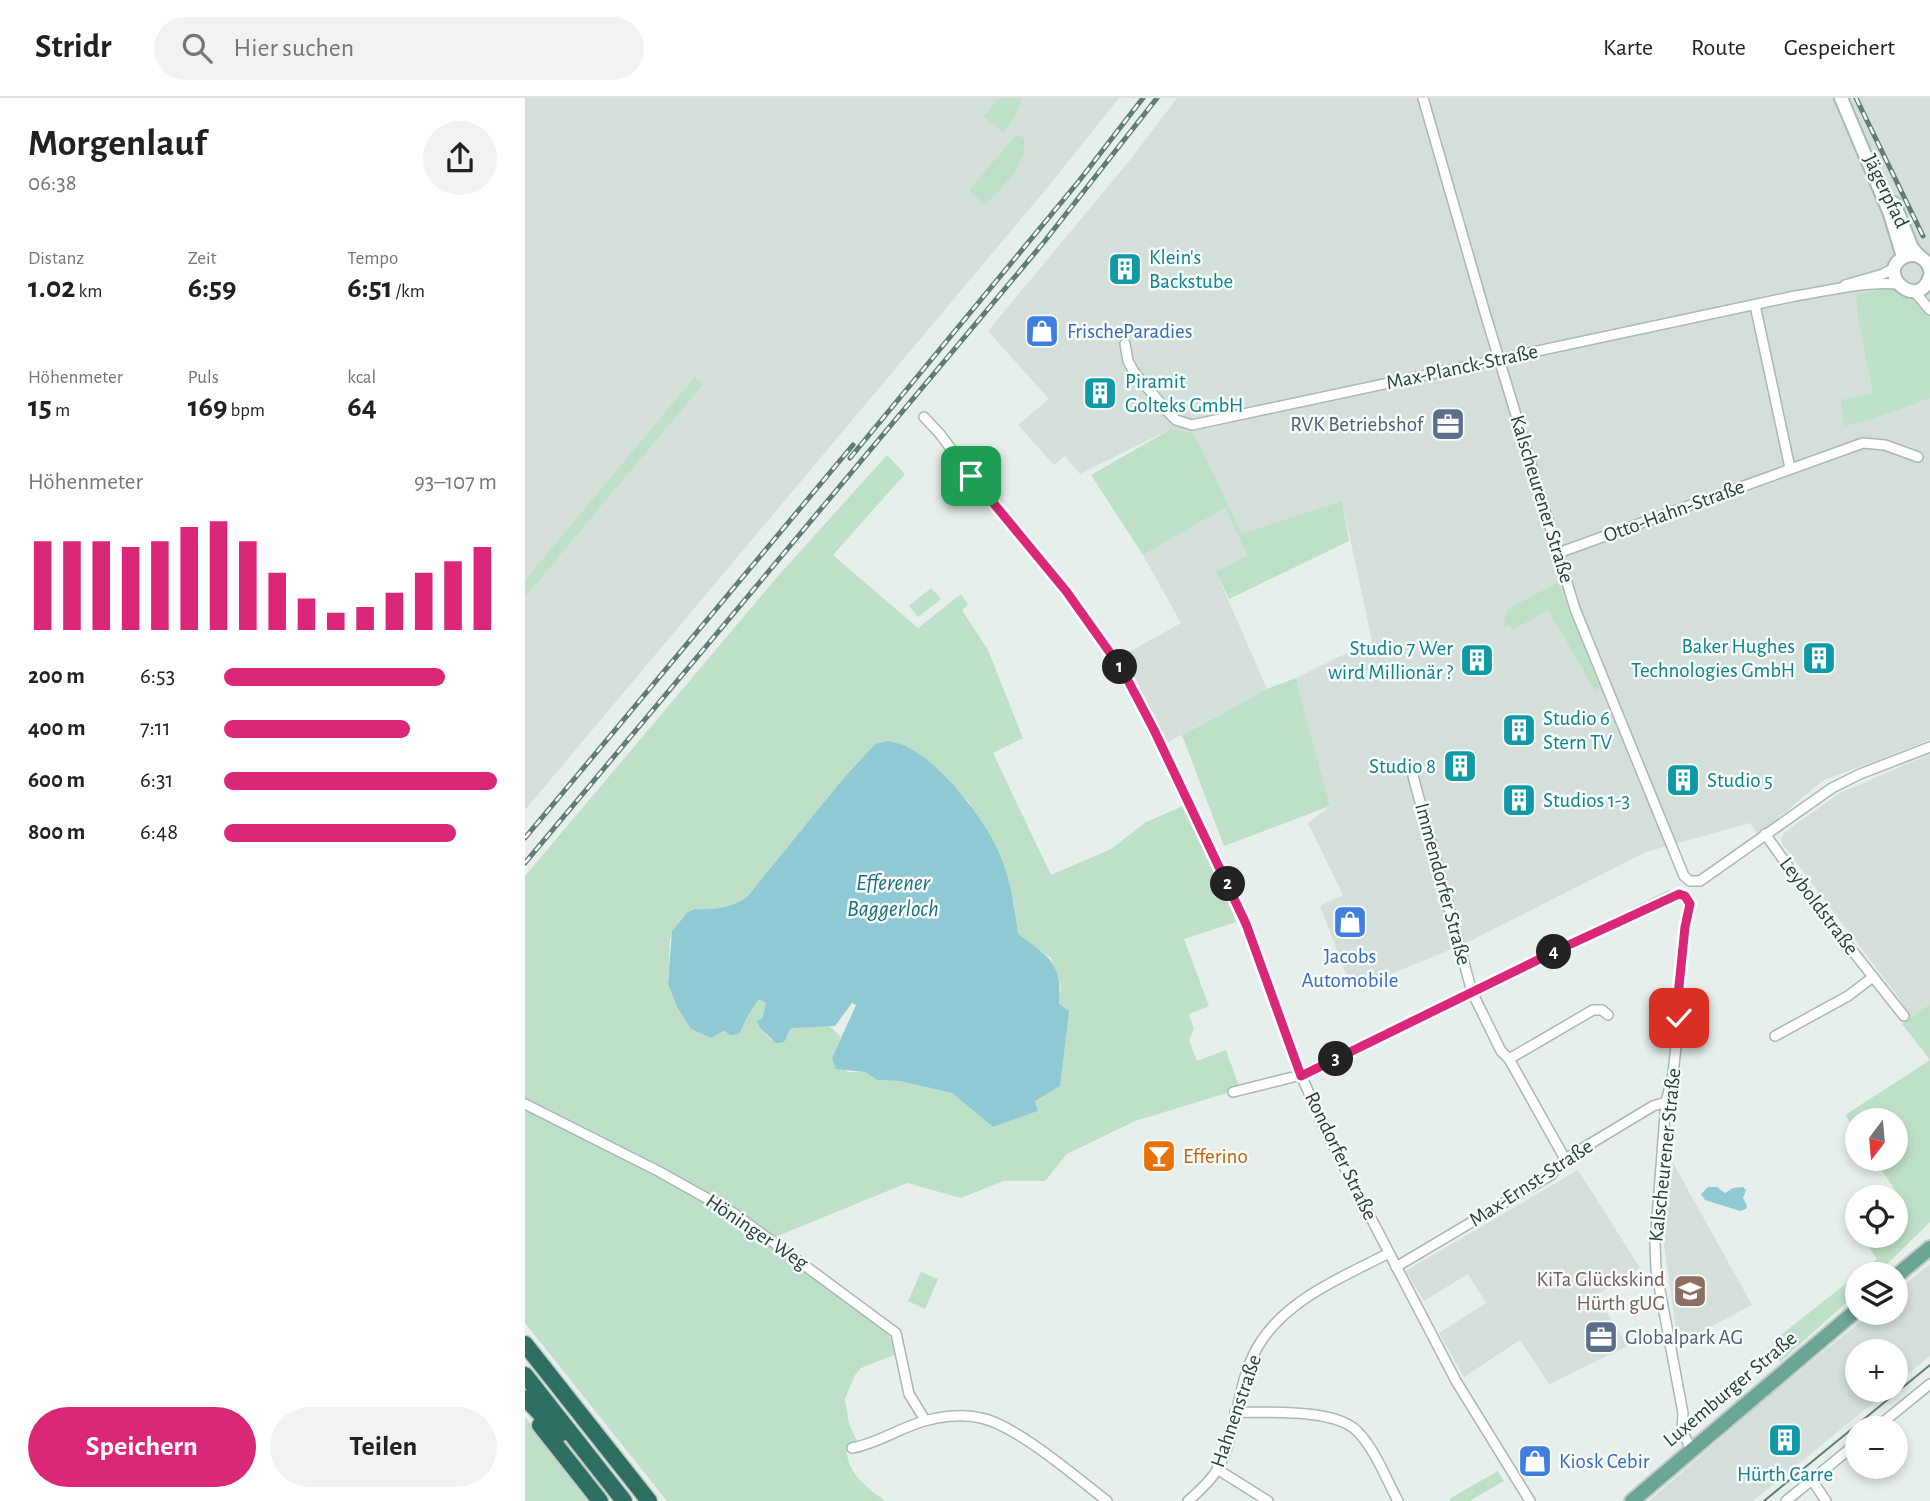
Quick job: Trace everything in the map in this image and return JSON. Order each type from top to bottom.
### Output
[{"type":"highway","points":[[525,1344],[649,1501]]},
{"type":"highway","points":[[525,1375],[624,1501]]},
{"type":"highway","points":[[525,1398],[611,1485]]},
{"type":"highway","points":[[525,1407],[600,1501]]},
{"type":"main road","name":"Jägerpfad","points":[[1841,98],[1902,245],[1899,262]]},
{"type":"main road","name":"Jägerpfad","points":[[1853,125],[1896,206],[1912,248],[1928,272]]},
{"type":"main road","points":[[1915,255],[1928,272],[1920,289],[1914,291],[1898,284],[1894,273],[1899,262],[1915,255]]},
{"type":"main road","points":[[1908,1266],[1930,1248]]},
{"type":"main road","name":"Luxemburger Straße","points":[[1632,1501],[1646,1493],[1691,1450],[1845,1320]]},
{"type":"street","name":"Kalscheurener Straße","points":[[1423,98],[1575,609],[1681,872],[1687,880],[1696,883],[1765,834]]},
{"type":"street","name":"Max-Planck-Straße","points":[[1840,287],[1883,274],[1899,262]]},
{"type":"street","name":"Max-Planck-Straße","points":[[1125,344],[1128,361],[1142,382],[1176,420],[1192,425],[1840,287],[1898,284]]},
{"type":"street","points":[[1914,291],[1930,310]]},
{"type":"street","points":[[1755,305],[1790,468]]},
{"type":"street","name":"Rondorfer Straße","points":[[924,417],[1066,591],[1123,671],[1246,924],[1301,1076],[1334,1149],[1456,1381],[1530,1501]]},
{"type":"street","name":"Otto-Hahn-Straße","points":[[1558,554],[1863,443],[1885,445],[1918,457]]},
{"type":"street","points":[[1765,834],[1841,783],[1930,747]]},
{"type":"street","name":"Immendorfer Straße","points":[[1413,776],[1472,992],[1501,1051],[1509,1059],[1565,1159]]},
{"type":"street","name":"Leyboldstraße","points":[[1765,834],[1813,901],[1904,1016]]},
{"type":"street","name":"Kalscheurener Straße","points":[[1472,992],[1671,896],[1679,894],[1688,899],[1673,1074],[1666,1102],[1656,1212],[1655,1261],[1682,1426],[1691,1450]]},
{"type":"street","name":"Leyboldstraße","points":[[1775,1037],[1847,996],[1873,977]]},
{"type":"street","points":[[1233,1092],[1301,1076],[1472,992]]},
{"type":"street","points":[[1509,1059],[1593,1010],[1602,1010],[1608,1015]]},
{"type":"street","name":"Max-Ernst-Straße","points":[[1396,1266],[1551,1175],[1565,1159],[1666,1102]]},
{"type":"street","name":"Höninger Weg","points":[[525,1104],[735,1214],[891,1328],[896,1332],[909,1394],[925,1420]]},
{"type":"street","name":"Hahnenstraße","points":[[1188,1501],[1217,1469],[1227,1445],[1249,1363],[1273,1325],[1306,1298],[1388,1253]]},
{"type":"street","points":[[1891,1416],[1930,1384]]},
{"type":"street","points":[[1235,1412],[1322,1416],[1343,1421],[1363,1439],[1398,1501]]},
{"type":"street","points":[[852,1448],[877,1442],[925,1420],[965,1416],[983,1418],[1024,1440],[1104,1500]]},
{"type":"street","points":[[1786,1501],[1845,1453]]},
{"type":"street","points":[[1217,1469],[1268,1501]]},
{"type":"street","points":[[1812,1480],[1826,1501]]},
{"type":"shaded area","points":[[525,98],[1119,98],[1047,188],[525,810]]},
{"type":"shaded area","points":[[1177,98],[1930,98],[1930,740],[1822,781],[1758,835],[1750,823],[1646,852],[1464,944],[1352,990],[1320,906],[1343,895],[1308,823],[1330,806],[1296,678],[1372,641],[1342,501],[1242,533],[1194,433],[1171,429],[1080,474],[1065,456],[1054,465],[1018,425],[1049,399],[988,331],[1130,160]]},
{"type":"shaded area","points":[[1225,508],[1247,555],[1216,572],[1267,689],[1168,742],[1113,661],[1181,623],[1143,555]]},
{"type":"shaded area","points":[[1930,754],[1930,1004],[1910,1019],[1902,1002],[1781,839],[1785,832],[1838,794]]},
{"type":"shaded area","points":[[1673,1163],[1752,1305],[1678,1342],[1664,1246]]},
{"type":"shaded area","points":[[1578,1170],[1640,1268],[1596,1295],[1628,1346],[1549,1384],[1520,1340],[1464,1377],[1439,1333],[1486,1303],[1468,1274],[1424,1301],[1406,1271]]},
{"type":"shaded area","points":[[1930,1264],[1930,1356],[1908,1374],[1908,1339],[1845,1339],[1845,1402],[1874,1402],[1857,1416],[1845,1416],[1845,1426],[1753,1501],[1649,1501],[1774,1392],[1856,1325],[1908,1325],[1908,1282]]},
{"type":"green space","points":[[999,98],[1022,98],[1016,115],[1003,133],[984,116]]},
{"type":"green space","points":[[1016,135],[1024,138],[1022,157],[1013,174],[986,205],[969,190]]},
{"type":"green space","points":[[1890,288],[1918,301],[1930,315],[1930,398],[1870,420],[1844,426],[1841,400],[1873,393],[1858,319],[1856,295]]},
{"type":"green space","points":[[695,377],[703,384],[525,597],[525,580]]},
{"type":"green space","points":[[1171,429],[1194,433],[1242,533],[1342,501],[1349,541],[1229,599],[1216,572],[1247,555],[1225,508],[1143,555],[1091,475]]},
{"type":"green space","points":[[887,455],[905,474],[833,555],[918,628],[961,594],[968,605],[962,610],[988,650],[1023,738],[993,753],[1051,875],[1111,849],[1146,822],[1188,804],[1213,859],[1236,922],[1184,939],[1209,1006],[1189,1014],[1194,1029],[1189,1040],[1197,1061],[1226,1050],[1240,1089],[1135,1121],[1067,1154],[1045,1181],[1003,1181],[961,1198],[907,1183],[775,1237],[741,1214],[525,1101],[525,876],[778,576]],"holes":[[[888,741],[907,747],[922,756],[969,802],[1014,902],[1018,935],[1051,958],[1061,987],[1035,1101],[1038,1111],[993,1127],[952,1093],[900,1081],[877,1080],[865,1072],[848,1072],[832,1058],[841,1037],[828,1025],[791,1028],[788,1036],[771,1040],[760,1028],[766,1002],[760,999],[742,1027],[711,1038],[691,1029],[677,1007],[668,984],[670,939],[678,923],[694,909],[722,908],[747,897],[842,780],[875,744]]]},
{"type":"green space","points":[[1558,582],[1600,688],[1595,690],[1548,610],[1513,630],[1510,625],[1503,627],[1507,610]]},
{"type":"green space","points":[[931,588],[941,599],[918,617],[909,606]]},
{"type":"green space","points":[[1296,678],[1330,806],[1224,846],[1182,735],[1267,689]]},
{"type":"green space","points":[[1930,1004],[1930,1060],[1902,1024]]},
{"type":"green space","points":[[1930,1060],[1930,1222],[1908,1244],[1908,1185],[1892,1185],[1882,1171],[1908,1171],[1908,1108],[1856,1108]]},
{"type":"green space","points":[[525,1107],[733,1217],[881,1326],[894,1343],[897,1354],[861,1368],[855,1375],[845,1399],[849,1424],[857,1441],[846,1446],[854,1471],[864,1484],[885,1501],[667,1501],[525,1323]]},
{"type":"green space","points":[[1869,1248],[1904,1248],[1889,1262],[1873,1262],[1877,1259]]},
{"type":"green space","points":[[921,1272],[938,1279],[925,1309],[908,1301]]},
{"type":"green space","points":[[1845,1284],[1845,1304],[1780,1362],[1772,1342]]},
{"type":"green space","points":[[525,1417],[592,1501],[525,1501]]},
{"type":"green space","points":[[1498,1471],[1504,1481],[1469,1501],[1450,1501],[1449,1499]]},
{"type":"water","name":"Efferener Baggerloch","points":[[888,741],[904,746],[936,767],[976,813],[1002,860],[1018,934],[1038,948],[1051,962],[1059,979],[1059,1004],[1069,1011],[1060,1086],[1035,1101],[1038,1111],[993,1127],[952,1093],[900,1081],[877,1080],[865,1072],[836,1069],[832,1058],[856,1005],[852,1003],[835,1026],[791,1028],[784,1042],[776,1043],[760,1028],[757,1021],[762,1019],[766,1003],[760,999],[739,1034],[731,1035],[724,1031],[711,1038],[691,1029],[677,1007],[668,984],[672,931],[687,913],[694,909],[728,906],[747,897],[842,780],[875,744]]},
{"type":"water","points":[[1708,1187],[1717,1187],[1725,1193],[1733,1188],[1743,1187],[1746,1190],[1743,1198],[1746,1209],[1740,1211],[1705,1200],[1701,1194]]},
{"type":"tram line","points":[[1764,1501],[1930,1365]]},
{"type":"railway","points":[[850,458],[1079,181],[1143,98]]},
{"type":"railway","points":[[525,863],[1044,242],[1157,98]]},
{"type":"railway","points":[[1856,98],[1923,236]]},
{"type":"railway","points":[[525,838],[853,445]]},
{"type":"place","name":"Klein's Backstube","points":[[1125,269]]},
{"type":"place","name":"FrischeParadies","points":[[1042,331]]},
{"type":"place","name":"Piramit Golteks GmbH","points":[[1100,393]]},
{"type":"place","name":"RVK Betriebshof","points":[[1448,424]]},
{"type":"place","name":"Baker Hughes Technologies GmbH","points":[[1819,658]]},
{"type":"place","name":"Studio 7 Wer wird Millionär ?","points":[[1477,660]]},
{"type":"place","name":"Studio 6 Stern TV","points":[[1519,730]]},
{"type":"place","name":"Studio 8","points":[[1460,766]]},
{"type":"place","name":"Studio 5","points":[[1683,780]]},
{"type":"place","name":"Studios 1-3","points":[[1519,800]]},
{"type":"place","name":"Jacobs Automobile","points":[[1350,922]]},
{"type":"place","name":"Efferino","points":[[1159,1156]]},
{"type":"place","name":"KiTa Glückskind Hürth gUG","points":[[1690,1291]]},
{"type":"place","name":"Globalpark AG","points":[[1601,1337]]},
{"type":"place","name":"Hürth Carre","points":[[1785,1440]]},
{"type":"place","name":"Kiosk Cebir","points":[[1535,1461]]},
{"type":"route","points":[[971,476],[1066,591],[1123,671],[1213,851],[1246,924],[1301,1076],[1679,894],[1685,896],[1690,904],[1678,996],[1679,1018]]}]
